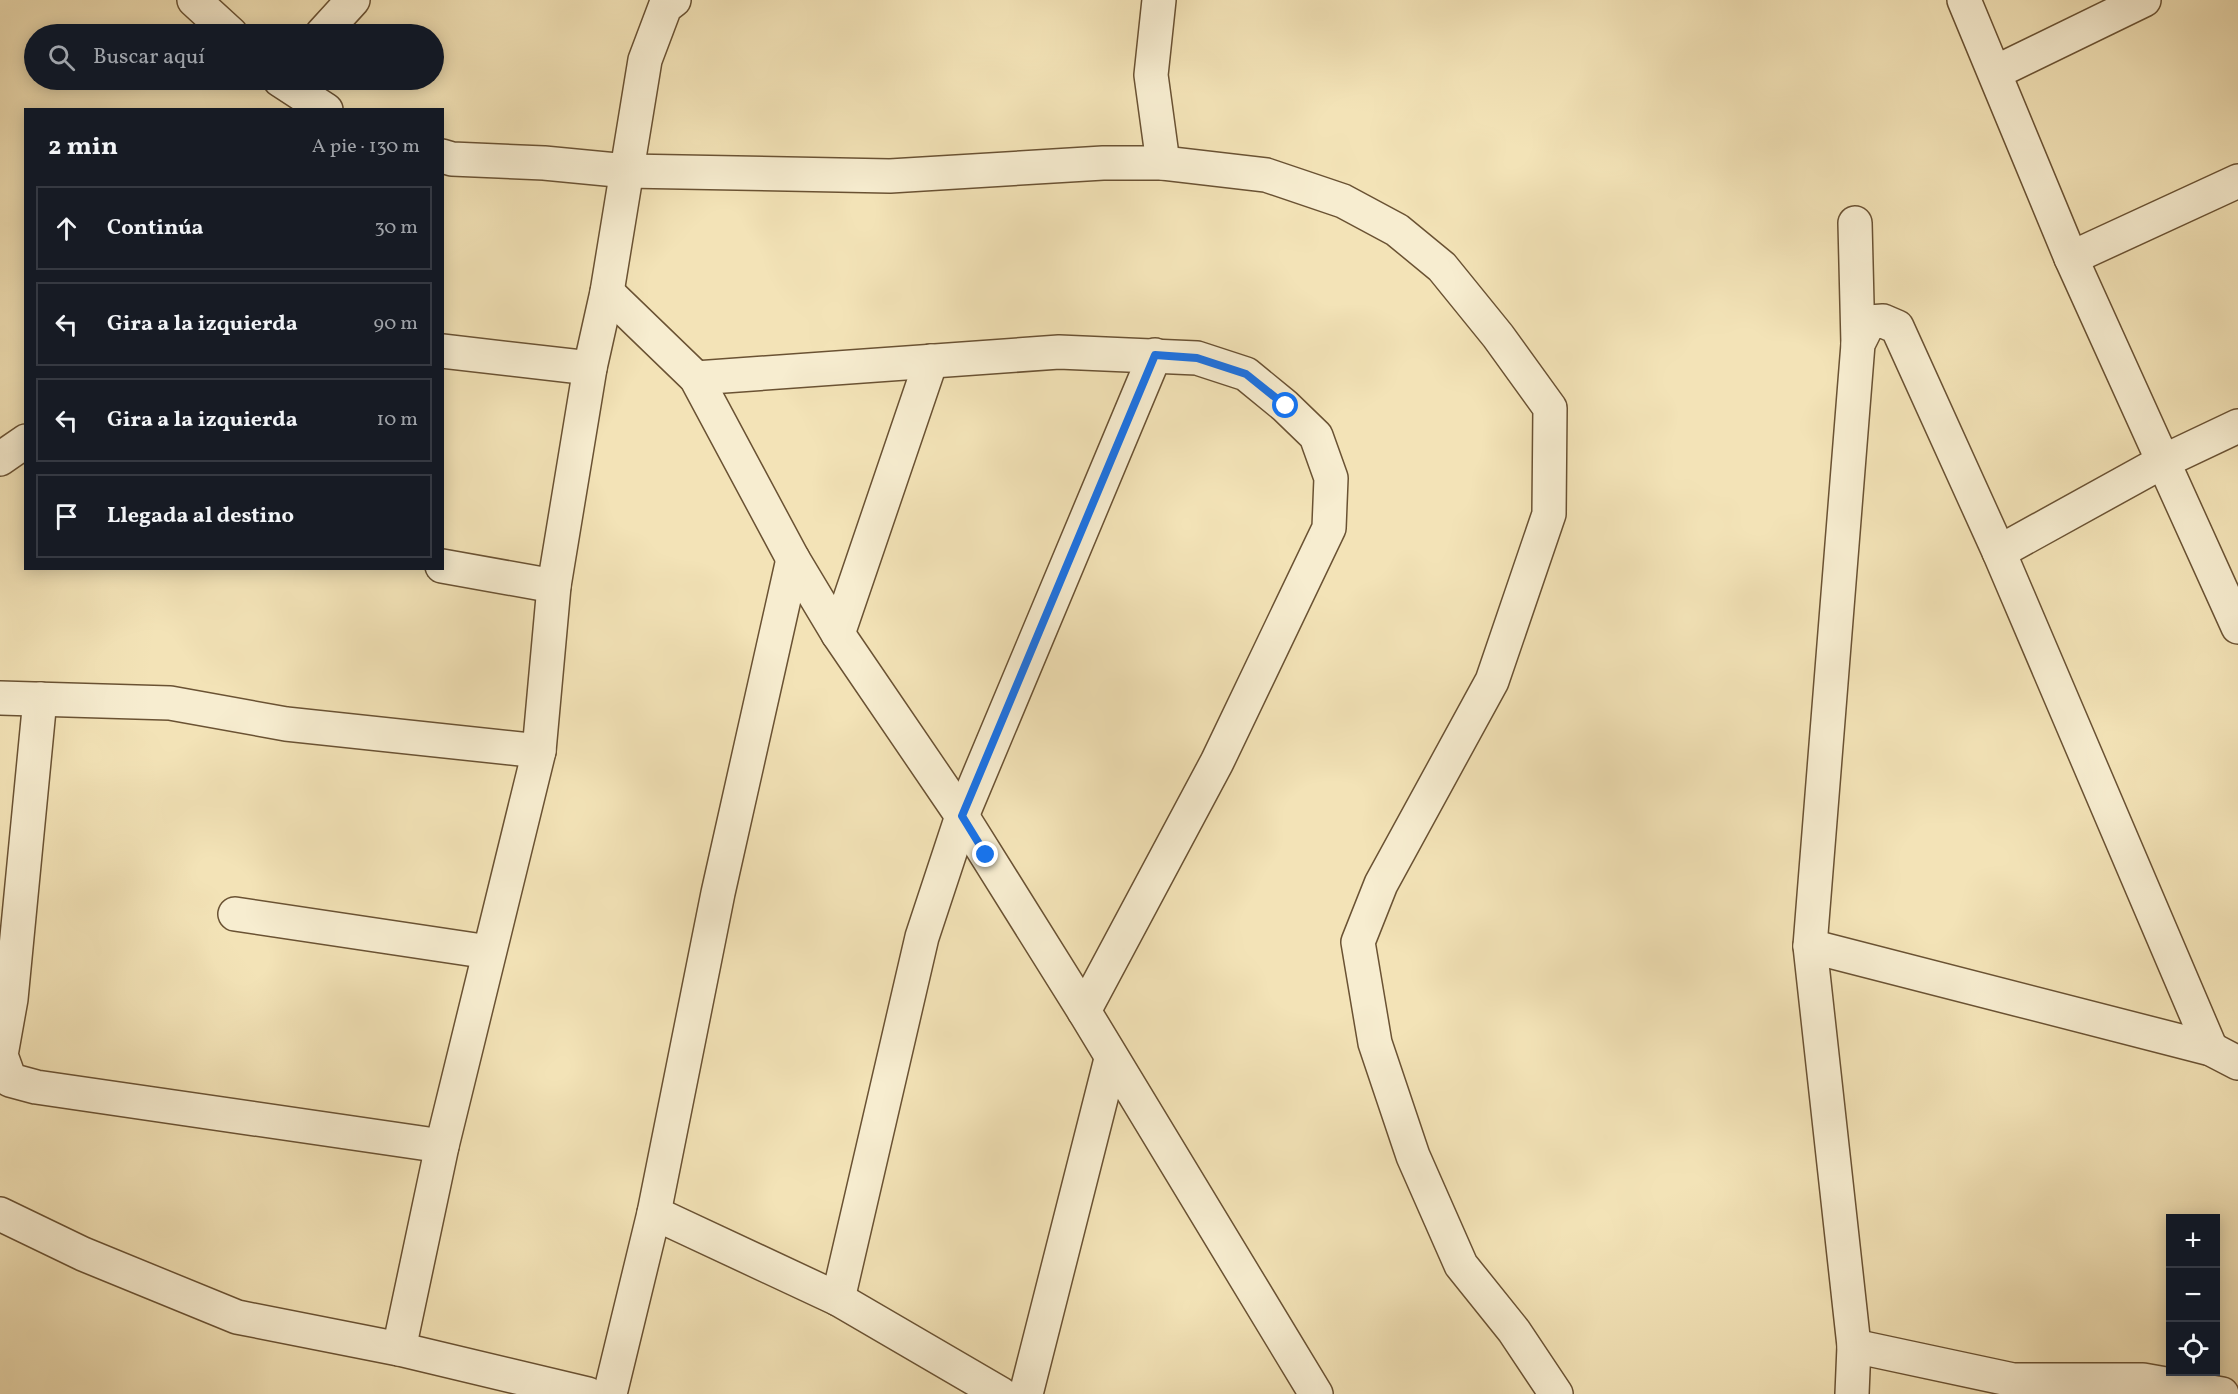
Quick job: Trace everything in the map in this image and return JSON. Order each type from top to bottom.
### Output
[{"type":"street","points":[[194,0],[220,24]]},
{"type":"street","points":[[331,24],[353,0]]},
{"type":"street","points":[[399,1349],[442,1146],[539,751],[554,586],[590,368],[608,291],[645,60],[665,7],[674,0]]},
{"type":"street","points":[[1160,0],[1151,75],[1163,163]]},
{"type":"street","points":[[1964,0],[1996,72],[2071,258],[2238,627]]},
{"type":"street","points":[[1996,72],[2144,0]]},
{"type":"street","points":[[299,90],[323,108]]},
{"type":"street","points":[[444,157],[627,171],[891,176],[1103,163],[1163,163],[1266,175],[1343,201],[1397,230],[1442,267],[1498,336],[1550,408],[1549,514],[1492,681],[1381,884],[1358,942],[1375,1043],[1413,1156],[1461,1265],[1515,1331],[1556,1394]]},
{"type":"street","points":[[2071,258],[2238,181]]},
{"type":"street","points":[[1852,1394],[1854,1346],[1810,946],[1858,344],[1855,223]]},
{"type":"street","points":[[608,291],[696,378],[794,560],[838,634],[962,816],[1084,1011],[1316,1394]]},
{"type":"street","points":[[1858,344],[1869,322],[1883,321],[1897,327],[2225,1056]]},
{"type":"street","points":[[444,351],[590,368]]},
{"type":"street","points":[[696,378],[1059,352],[1197,358],[1246,374],[1316,436],[1331,478],[1329,528],[1217,762],[1084,1011]]},
{"type":"street","points":[[838,1299],[922,937],[962,816],[1155,355]]},
{"type":"street","points":[[838,634],[931,361]]},
{"type":"street","points":[[2000,552],[2162,462],[2238,426]]},
{"type":"street","points":[[0,459],[24,442]]},
{"type":"street","points":[[610,1394],[654,1213],[718,893],[794,560]]},
{"type":"street","points":[[444,566],[554,586]]},
{"type":"street","points":[[0,698],[170,703],[286,724],[539,751]]},
{"type":"street","points":[[40,699],[11,999],[1,1055],[10,1080],[36,1087],[442,1146]]},
{"type":"street","points":[[235,914],[489,952]]},
{"type":"street","points":[[1810,946],[2225,1056]]},
{"type":"street","points":[[1026,1394],[1111,1059]]},
{"type":"street","points":[[654,1213],[838,1299],[1001,1394]]},
{"type":"street","points":[[0,1214],[83,1254],[237,1317],[399,1349],[588,1394]]},
{"type":"street","points":[[1854,1346],[2013,1380],[2143,1380],[2222,1394]]},
{"type":"route","points":[[986,855],[962,816],[1155,355],[1197,358],[1246,374],[1286,406]]}]
